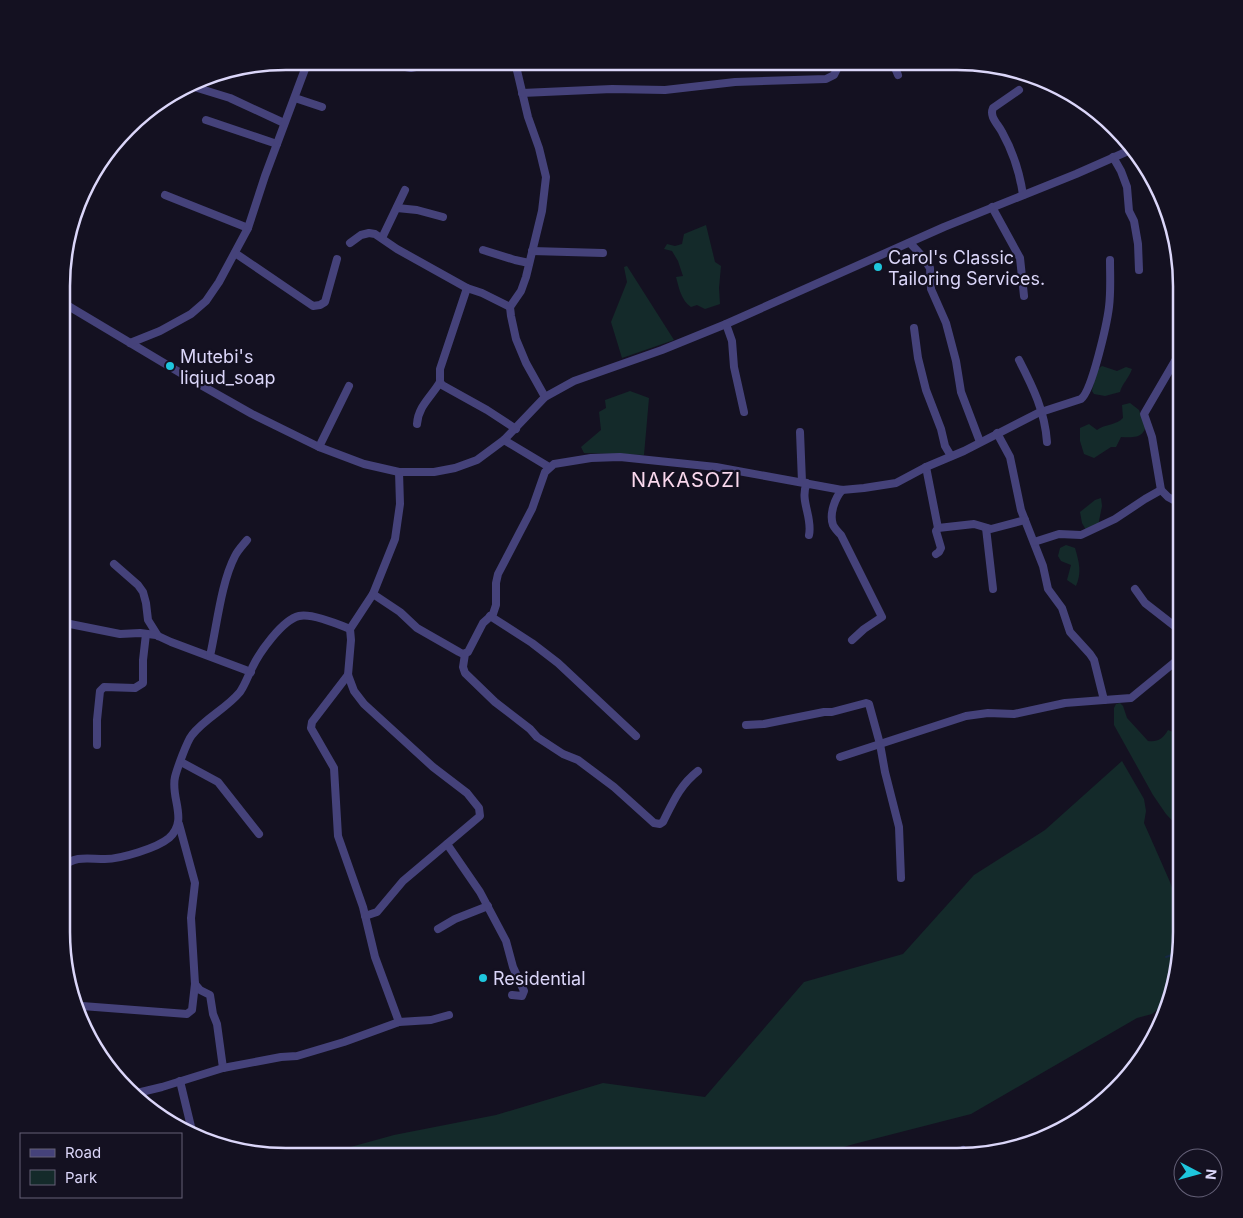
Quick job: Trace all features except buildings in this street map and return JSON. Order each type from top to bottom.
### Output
[{"type":"street","points":[[130,343],[160,331],[191,314],[206,301],[219,282],[248,228],[284,123],[305,70]]},
{"type":"street","points":[[517,70],[528,117],[540,148],[546,177],[542,211],[529,263],[521,290],[510,307],[516,339],[526,363],[545,397]]},
{"type":"street","points":[[522,93],[612,89],[665,90],[735,82],[826,78],[834,75],[836,70]]},
{"type":"street","points":[[896,70],[898,75]]},
{"type":"street","points":[[198,88],[230,98],[284,123]]},
{"type":"street","points":[[1019,90],[993,108],[991,115],[1006,140],[1021,182],[1023,195]]},
{"type":"street","points":[[295,98],[322,107]]},
{"type":"street","points":[[206,120],[277,144]]},
{"type":"street","points":[[70,307],[252,414],[319,446],[364,464],[398,472],[416,473],[455,468],[477,460],[516,429],[545,397],[574,381],[662,350],[726,324],[910,242],[1126,152]]},
{"type":"street","points":[[1113,157],[1127,187],[1128,211],[1134,221],[1138,244],[1139,270]]},
{"type":"street","points":[[382,238],[405,190]]},
{"type":"street","points":[[165,194],[248,228]]},
{"type":"street","points":[[992,207],[1020,258],[1024,296]]},
{"type":"street","points":[[397,208],[417,210],[444,218]]},
{"type":"street","points":[[350,243],[361,235],[369,233],[382,238],[397,249],[468,288],[482,292],[510,307]]},
{"type":"street","points":[[910,242],[928,262],[931,289],[946,323],[955,355],[961,392],[980,442]]},
{"type":"street","points":[[482,250],[529,263]]},
{"type":"street","points":[[532,251],[568,254],[603,253]]},
{"type":"street","points":[[235,253],[313,306],[320,306],[325,302],[337,259]]},
{"type":"street","points":[[698,771],[683,785],[663,822],[660,824],[654,823],[628,802],[614,787],[578,760],[563,754],[536,737],[465,673],[463,667],[465,654],[469,650],[482,623],[493,614],[496,605],[498,574],[532,509],[545,472],[549,467],[554,464],[591,458],[620,457],[716,467],[842,490],[896,483],[1042,412],[1081,399],[1087,392],[1094,370],[1109,305],[1110,260]]},
{"type":"street","points":[[418,424],[423,404],[440,382],[440,369],[468,288]]},
{"type":"street","points":[[726,324],[732,342],[734,367],[744,412]]},
{"type":"street","points":[[914,328],[918,358],[926,390],[941,429],[945,446],[952,456]]},
{"type":"street","points":[[1019,360],[1036,393],[1048,442]]},
{"type":"street","points":[[1173,364],[1144,414],[1152,437],[1161,490],[1173,498]]},
{"type":"street","points":[[440,382],[516,429]]},
{"type":"street","points":[[319,446],[349,386]]},
{"type":"street","points":[[800,432],[804,495],[811,528],[809,535]]},
{"type":"street","points":[[997,433],[1010,457],[1016,477],[1018,499],[1048,588],[1062,608],[1070,632],[1094,660],[1104,700]]},
{"type":"street","points":[[504,440],[549,467]]},
{"type":"street","points":[[926,467],[938,528],[936,531],[941,548],[940,552],[936,554]]},
{"type":"street","points":[[364,916],[377,912],[403,881],[480,816],[479,808],[467,793],[433,767],[364,704],[354,691],[348,675],[350,629],[373,594],[395,539],[400,504],[398,472]]},
{"type":"street","points":[[842,490],[836,496],[832,515],[834,526],[841,535],[882,617],[852,640]]},
{"type":"street","points":[[1034,542],[1059,534],[1081,535],[1115,519],[1161,490]]},
{"type":"street","points":[[938,528],[974,524],[986,528],[998,528],[1025,520]]},
{"type":"street","points":[[986,528],[993,589]]},
{"type":"street","points":[[210,656],[231,566],[235,554],[248,540]]},
{"type":"street","points":[[114,564],[138,585],[143,592],[148,620],[158,636]]},
{"type":"street","points":[[1135,589],[1150,607],[1173,624]]},
{"type":"street","points":[[373,594],[431,637],[465,654]]},
{"type":"street","points":[[83,1006],[188,1014],[192,1010],[195,984],[191,918],[195,884],[179,824],[174,784],[175,776],[191,736],[204,722],[241,691],[266,646],[283,625],[292,618],[301,615],[309,616],[350,629]]},
{"type":"street","points":[[490,616],[532,643],[558,663],[636,736]]},
{"type":"street","points":[[70,624],[120,634],[158,636],[250,672]]},
{"type":"street","points":[[97,745],[96,720],[100,691],[104,687],[135,688],[142,685],[144,680],[143,660],[146,634]]},
{"type":"street","points":[[840,757],[966,716],[988,713],[1014,714],[1065,703],[1131,698],[1173,664]]},
{"type":"street","points":[[348,675],[312,722],[311,728],[334,768],[338,836],[350,866],[375,957],[399,1022]]},
{"type":"street","points":[[746,725],[764,724],[832,712],[866,703],[870,707],[900,827],[901,878]]},
{"type":"street","points":[[181,762],[218,782],[259,834]]},
{"type":"street","points":[[70,862],[79,858],[106,859],[121,857],[145,849],[169,838],[179,824]]},
{"type":"street","points":[[447,844],[488,906],[506,942],[524,991],[522,996],[512,995]]},
{"type":"street","points":[[438,929],[455,919],[488,906]]},
{"type":"street","points":[[195,984],[200,990],[210,995],[213,1014],[217,1024],[223,1068]]},
{"type":"street","points":[[141,1092],[223,1068],[281,1057],[297,1056],[351,1040],[399,1022],[431,1020],[449,1014]]},
{"type":"street","points":[[180,1081],[191,1126]]},
{"type":"green space","points":[[706,225],[715,262],[721,266],[720,304],[705,309],[697,305],[691,307],[685,301],[676,277],[683,276],[678,261],[672,251],[664,249],[667,244],[675,246],[682,244],[684,234]]},
{"type":"green space","points":[[627,266],[674,340],[622,358],[611,322],[627,282],[624,267]]},
{"type":"green space","points":[[1102,366],[1117,371],[1126,367],[1132,369],[1120,392],[1105,396],[1094,394],[1092,391],[1097,370]]},
{"type":"green space","points":[[630,391],[649,398],[644,455],[584,453],[581,447],[601,430],[599,412],[606,408],[605,400]]},
{"type":"green space","points":[[1130,403],[1139,410],[1141,416],[1147,417],[1143,432],[1133,437],[1121,437],[1116,447],[1111,447],[1094,458],[1084,454],[1080,441],[1080,428],[1089,424],[1097,430],[1118,422],[1123,418],[1122,405]]},
{"type":"green space","points":[[1101,498],[1102,506],[1098,526],[1086,530],[1082,523],[1080,512],[1095,500]]},
{"type":"green space","points":[[1066,545],[1075,548],[1078,558],[1079,572],[1076,586],[1067,580],[1071,565],[1061,561],[1058,556],[1060,548]]},
{"type":"green space","points":[[1120,703],[1123,706],[1127,718],[1148,741],[1160,739],[1168,730],[1173,732],[1173,821],[1153,795],[1114,725],[1114,708],[1116,704]]},
{"type":"green space","points":[[1122,761],[1144,799],[1146,811],[1144,823],[1173,891],[1173,947],[1166,988],[1159,1008],[1152,1014],[1137,1018],[971,1114],[840,1148],[347,1148],[394,1135],[496,1115],[603,1083],[705,1097],[804,982],[903,954],[974,875],[1045,830]]},
{"type":"waterway","points":[[1166,957],[1172,955]]},
{"type":"place","name":"Carol's Classic Tailoring Services.","points":[[878,267]]},
{"type":"place","name":"Mutebi's liqiud_soap","points":[[170,366]]},
{"type":"place","name":"Residential","points":[[483,978]]},
{"type":"district","name":"NAKASOZI","points":[[686,480]]}]
